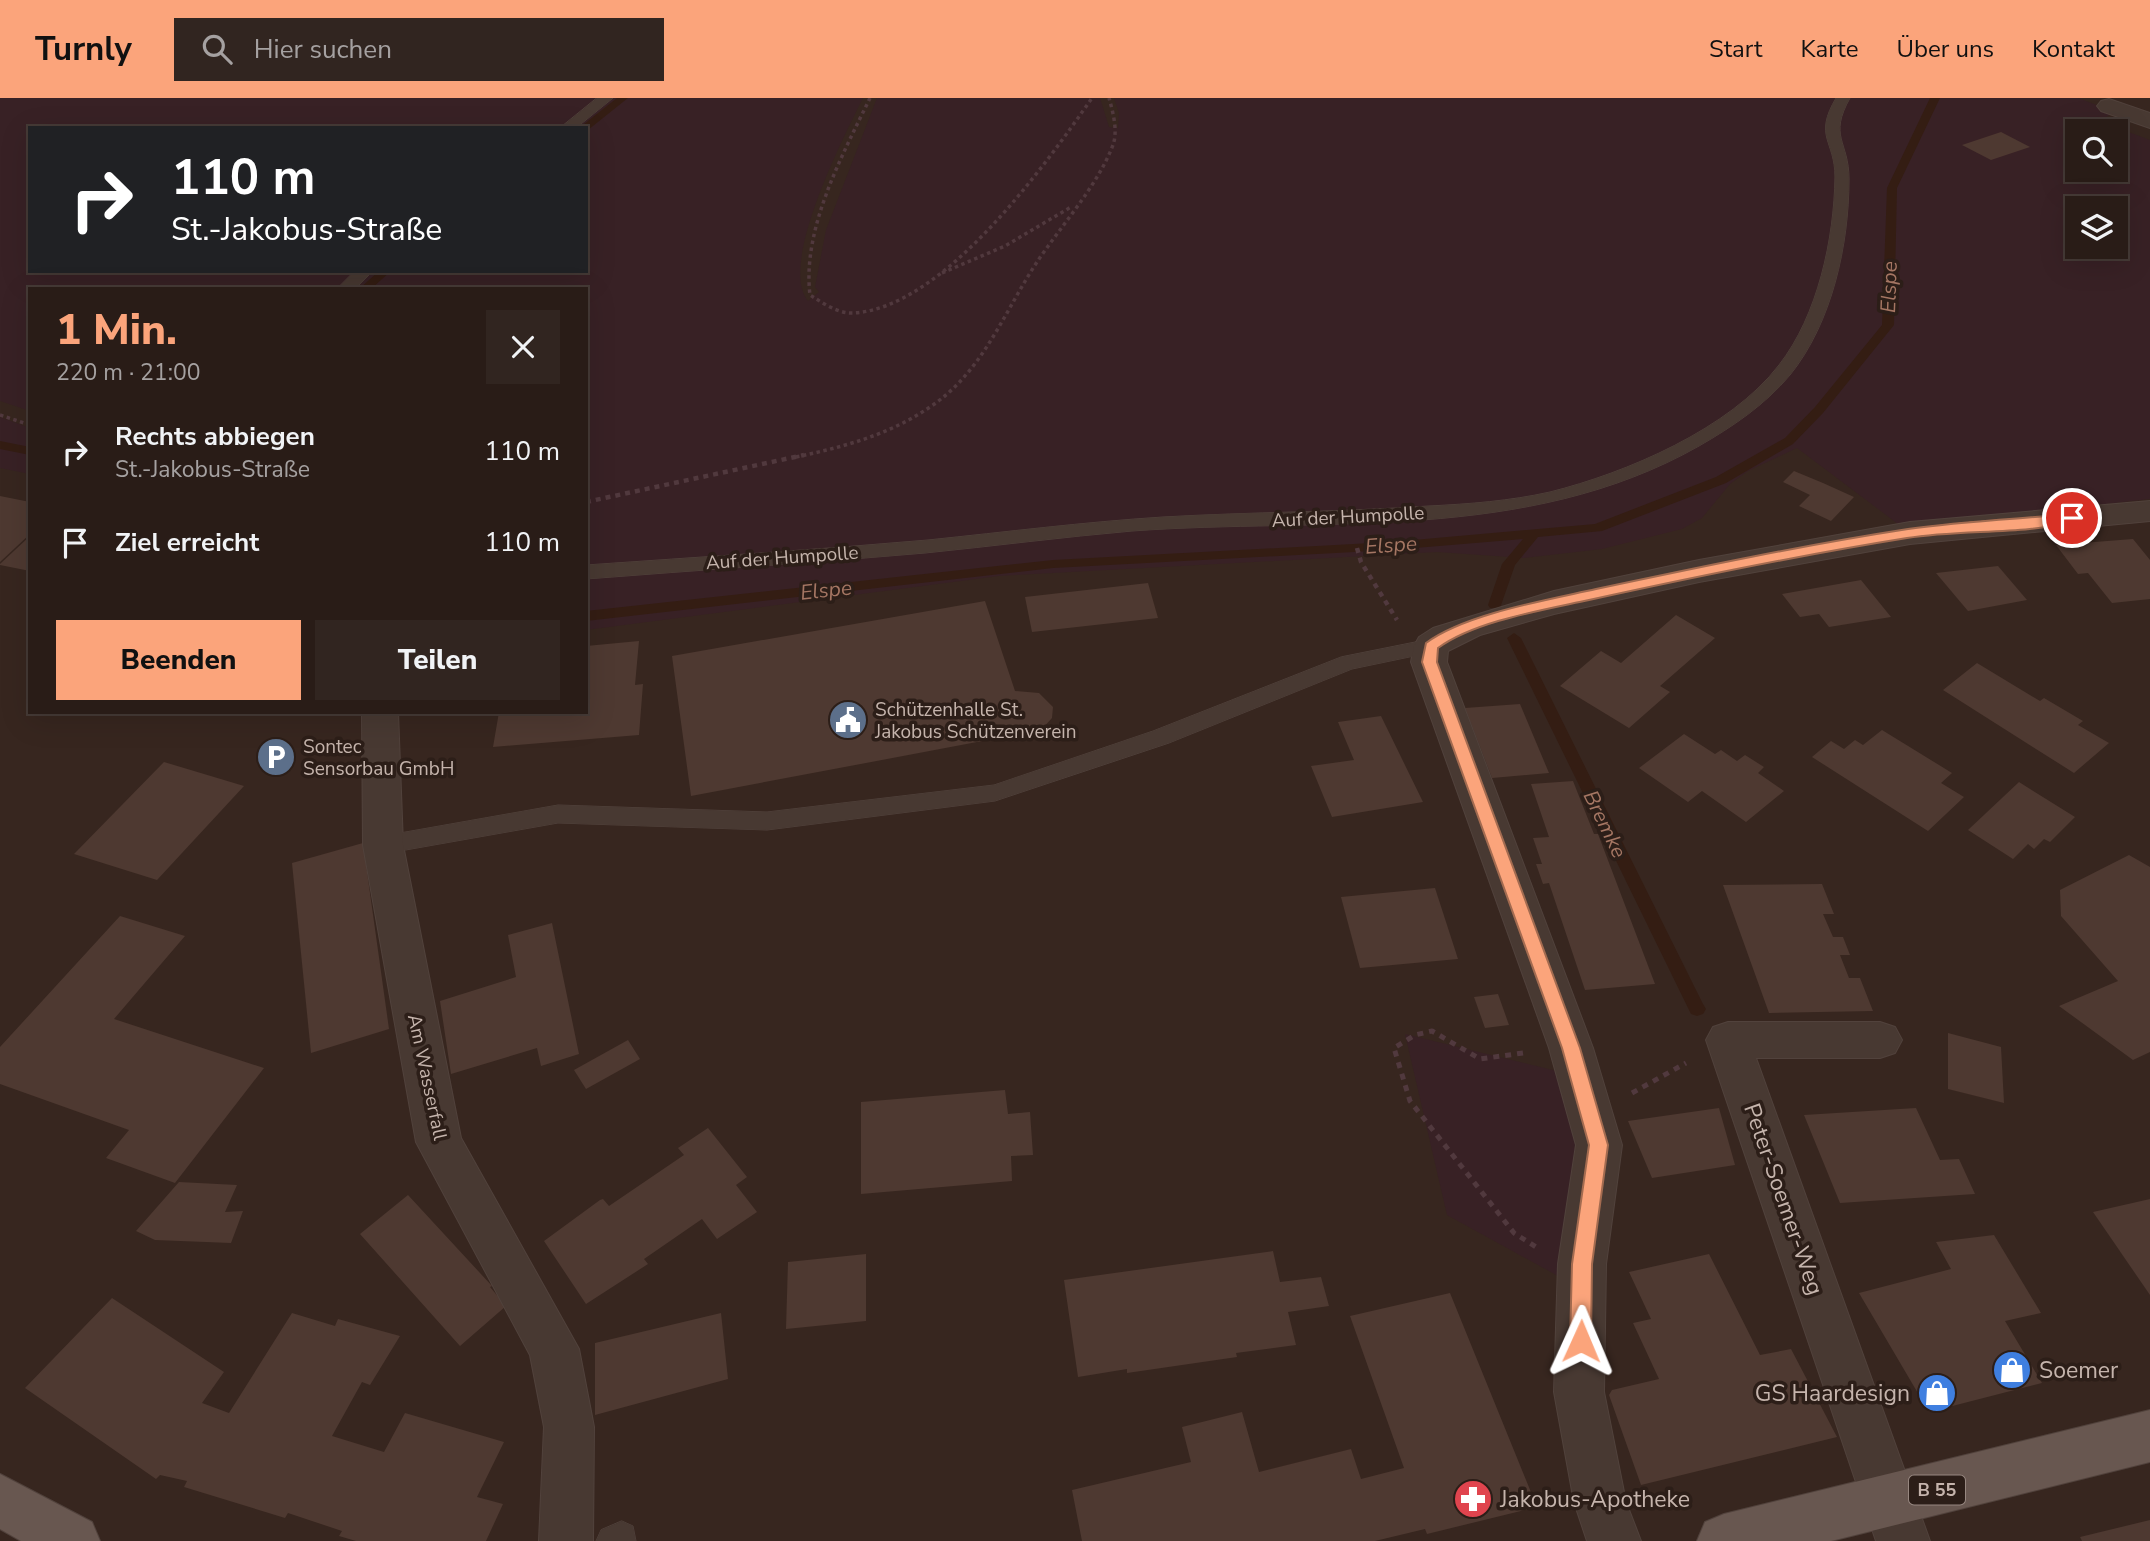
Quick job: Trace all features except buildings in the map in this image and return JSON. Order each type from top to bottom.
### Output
[{"type":"main road","name":"B 55","points":[[1724,1541],[1896,1521],[2150,1436]]},
{"type":"main road","points":[[0,1500],[73,1541]]},
{"type":"street","points":[[2109,106],[2150,121]]},
{"type":"street","points":[[1614,1541],[1600,1502],[1579,1392],[1582,1264],[1599,1145],[1571,1048],[1429,662],[1431,646],[1445,636],[1468,627],[1554,603],[1699,571],[1910,533],[2150,511]]},
{"type":"street","name":"Am Wasserfall","points":[[380,714],[383,845],[439,1142],[554,1349],[569,1427],[566,1541]]},
{"type":"street","points":[[1728,1040],[1880,1040]]},
{"type":"street","name":"Peter-Soemer-Weg","points":[[1728,1040],[1896,1521]]},
{"type":"lane","points":[[570,126],[606,98]]},
{"type":"lane","name":"Auf der Humpolle","points":[[588,572],[893,549],[1164,523],[1378,516],[1486,508],[1555,497],[1627,475],[1692,441],[1761,394],[1787,369],[1810,329],[1835,244],[1843,172],[1829,127],[1833,113],[1843,98]]},
{"type":"lane","points":[[347,287],[363,273]]},
{"type":"lane","points":[[383,845],[558,814],[767,821],[995,793],[1161,737],[1348,662],[1431,646]]},
{"type":"path","points":[[870,98],[846,147],[805,275],[810,295],[842,312],[870,312],[903,301],[938,275],[1027,185],[1092,98]]},
{"type":"path","points":[[588,502],[860,443],[931,407],[965,375],[996,336],[1035,265],[1072,206],[1100,169],[1114,143],[1114,114],[1109,98]]},
{"type":"path","points":[[938,275],[1006,246],[1072,206]]},
{"type":"path","points":[[0,415],[28,424]]},
{"type":"path","points":[[1359,554],[1402,629],[1431,646]]},
{"type":"path","points":[[1571,1048],[1480,1059],[1432,1031],[1415,1035],[1394,1048],[1409,1101],[1514,1233],[1545,1253],[1582,1264]]},
{"type":"path","points":[[1589,1107],[1617,1101],[1728,1040]]},
{"type":"shaded area","points":[[0,98],[863,98],[829,169],[807,231],[801,259],[801,284],[808,301],[819,292],[815,287],[826,230],[877,98],[1100,98],[1109,127],[1118,128],[1119,113],[1114,98],[2078,98],[2115,112],[2103,119],[2065,119],[2065,182],[2128,182],[2128,132],[2150,140],[2150,499],[1902,527],[1797,448],[1748,471],[1730,484],[1702,518],[1682,529],[1602,549],[1524,558],[1437,552],[999,576],[588,630],[588,287],[28,287],[28,410],[0,401]]},
{"type":"shaded area","points":[[0,417],[28,427],[28,474],[0,468]]},
{"type":"shaded area","points":[[1405,1034],[1573,1075],[1594,1142],[1569,1282],[1447,1215]]},
{"type":"waterway","points":[[587,126],[623,98]]},
{"type":"waterway","name":"Elspe","points":[[588,616],[1053,564],[1391,546],[1597,528],[1721,480],[1789,441],[1819,410],[1888,325],[1892,188],[1935,98]]},
{"type":"waterway","points":[[366,287],[384,273]]},
{"type":"waterway","name":"Elspe","points":[[0,445],[28,451]]},
{"type":"waterway","name":"Bremke","points":[[1495,605],[1509,564],[1533,535]]},
{"type":"waterway","name":"Bremke","points":[[1514,638],[1697,1009]]},
{"type":"place","name":"Schützenhalle St. Jakobus Schützenverein","points":[[848,720]]},
{"type":"place","name":"Sontec Sensorbau GmbH","points":[[276,757]]},
{"type":"place","name":"Soemer","points":[[2012,1370]]},
{"type":"place","name":"GS Haardesign","points":[[1937,1393]]},
{"type":"place","name":"Jakobus-Apotheke","points":[[1473,1499]]},
{"type":"route","points":[[1581,1341],[1582,1264],[1599,1145],[1571,1048],[1429,662],[1431,646],[1445,636],[1468,627],[1554,603],[1699,571],[1910,533],[2072,518]]}]
